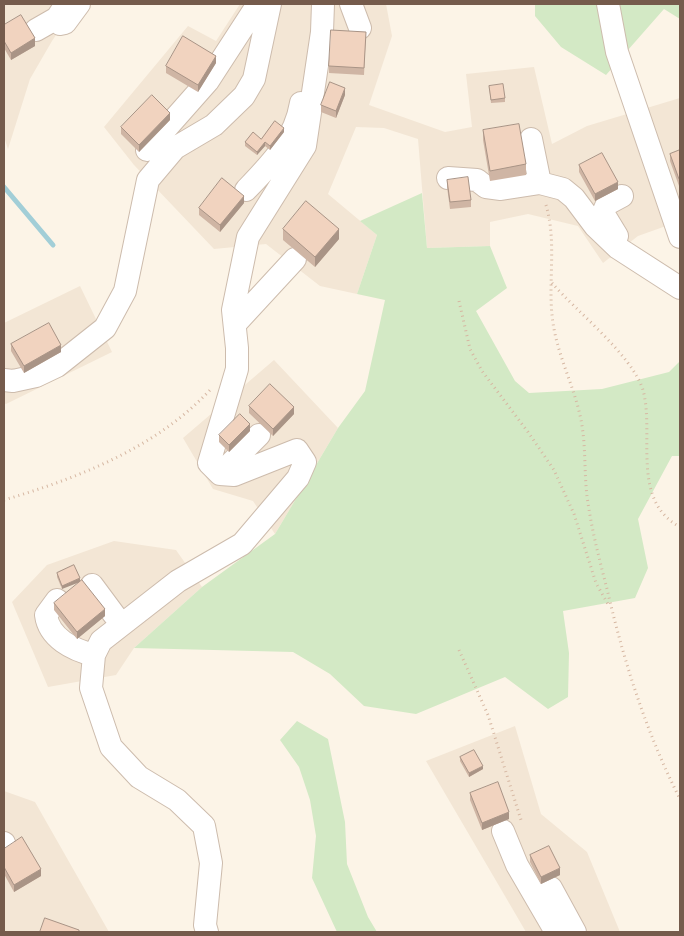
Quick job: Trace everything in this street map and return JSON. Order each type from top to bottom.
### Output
[{"type":"street","points":[[61,11],[60,24],[66,23],[78,4]]},
{"type":"street","points":[[147,150],[208,81],[258,4]]},
{"type":"street","points":[[4,380],[36,376],[57,366],[84,347],[106,328],[125,291],[148,180],[175,148],[214,125],[244,96],[254,79],[270,4]]},
{"type":"street","points":[[57,600],[46,615],[47,622],[66,646],[91,647],[178,581],[242,544],[298,478],[305,462],[297,450],[234,475],[220,474],[209,463],[236,369],[233,310],[248,237],[305,146],[322,32],[323,4]]},
{"type":"street","points":[[351,4],[360,28]]},
{"type":"street","points":[[608,4],[617,52],[680,237]]},
{"type":"street","points":[[36,30],[61,11]]},
{"type":"street","points":[[246,190],[280,155],[299,117],[310,46],[322,32]]},
{"type":"street","points":[[531,139],[540,183]]},
{"type":"street","points":[[448,178],[477,180],[486,187],[502,189],[540,183],[563,189],[574,198],[606,238],[680,288]]},
{"type":"street","points":[[622,196],[607,204],[603,213],[628,254]]},
{"type":"street","points":[[235,324],[295,259]]},
{"type":"street","points":[[64,347],[98,320],[125,291]]},
{"type":"street","points":[[220,474],[259,435]]},
{"type":"street","points":[[178,581],[162,582],[145,591],[115,616],[91,647],[91,688],[111,747],[139,777],[177,800],[204,826],[211,863],[205,925],[207,932]]},
{"type":"street","points":[[92,585],[115,616]]},
{"type":"street","points":[[513,828],[517,865],[556,932]]},
{"type":"street","points":[[551,888],[575,932]]},
{"type":"path","points":[[540,183],[548,212],[551,235],[554,328],[581,420],[586,458],[587,494],[595,540],[635,693],[649,732],[680,799]]},
{"type":"path","points":[[552,282],[631,367],[642,389],[648,480],[662,512],[671,522],[680,527]]},
{"type":"path","points":[[459,301],[470,349],[482,371],[554,470],[574,514],[596,583],[612,610]]},
{"type":"path","points":[[4,500],[52,486],[157,436],[193,408],[214,386]]},
{"type":"path","points":[[458,650],[488,715],[513,828]]},
{"type":"shaded area","points":[[4,4],[73,4],[71,13],[30,79],[8,149],[4,137]]},
{"type":"shaded area","points":[[240,4],[386,4],[392,36],[369,105],[445,132],[472,127],[466,74],[534,67],[552,144],[587,126],[680,98],[680,221],[638,236],[603,263],[578,226],[528,214],[490,222],[490,246],[427,248],[418,139],[384,128],[356,127],[328,194],[377,235],[357,294],[320,286],[266,244],[214,249],[134,165],[104,127],[188,26],[216,41]]},
{"type":"shaded area","points":[[80,286],[112,352],[6,404],[4,403],[4,323]]},
{"type":"shaded area","points":[[274,360],[338,428],[275,534],[253,501],[213,489],[183,438]]},
{"type":"shaded area","points":[[114,541],[176,550],[202,587],[134,648],[116,675],[48,687],[12,602],[47,565]]},
{"type":"shaded area","points":[[515,726],[541,814],[587,852],[620,932],[526,932],[426,761]]},
{"type":"shaded area","points":[[4,791],[35,802],[109,932],[4,932]]},
{"type":"green space","points":[[535,4],[680,4],[680,19],[664,9],[606,75],[561,47],[535,16]]},
{"type":"green space","points":[[422,193],[427,248],[490,246],[507,288],[476,311],[515,381],[529,393],[602,389],[669,372],[680,361],[680,456],[672,456],[638,519],[648,568],[635,598],[563,611],[569,653],[568,697],[548,709],[505,677],[416,714],[364,706],[330,674],[293,652],[134,648],[202,587],[275,534],[338,428],[365,391],[385,300],[357,294],[377,235],[360,221]]},
{"type":"green space","points":[[297,721],[328,739],[345,822],[347,864],[368,917],[377,932],[337,932],[312,878],[316,836],[310,800],[299,767],[280,740]]},
{"type":"building","points":[[21,15],[35,38],[11,53],[4,41],[4,25]]},
{"type":"building","points":[[331,30],[366,32],[364,68],[329,66]]},
{"type":"building","points":[[183,36],[216,56],[198,85],[166,66]]},
{"type":"building","points":[[330,82],[345,88],[336,111],[321,105]]},
{"type":"building","points":[[503,84],[505,98],[491,100],[489,86]]},
{"type":"building","points":[[152,95],[170,113],[139,145],[121,127]]},
{"type":"building","points":[[275,121],[284,128],[270,146],[265,142],[257,152],[245,142],[253,132],[261,139]]},
{"type":"building","points":[[519,124],[526,164],[490,171],[483,130]]},
{"type":"building","points":[[680,150],[680,179],[679,179],[670,154]]},
{"type":"building","points":[[602,153],[618,182],[595,194],[579,165]]},
{"type":"building","points":[[468,177],[471,200],[450,202],[447,180]]},
{"type":"building","points":[[222,178],[244,196],[220,225],[199,208]]},
{"type":"building","points":[[306,201],[339,229],[315,257],[283,229]]},
{"type":"building","points":[[49,323],[61,345],[24,366],[11,344]]},
{"type":"building","points":[[270,384],[294,407],[273,429],[249,406]]},
{"type":"building","points":[[240,414],[250,424],[229,445],[219,435]]},
{"type":"building","points":[[74,565],[80,578],[62,586],[57,573]]},
{"type":"building","points":[[82,580],[105,609],[77,632],[54,603]]},
{"type":"building","points":[[474,750],[483,766],[469,773],[460,757]]},
{"type":"building","points":[[498,782],[509,812],[482,823],[470,793]]},
{"type":"building","points":[[22,837],[41,869],[14,885],[4,867],[4,849]]},
{"type":"building","points":[[549,846],[560,868],[541,877],[530,855]]},
{"type":"building","points":[[45,918],[79,930],[79,932],[40,932]]},
{"type":"waterway","points":[[4,187],[53,245]]}]
